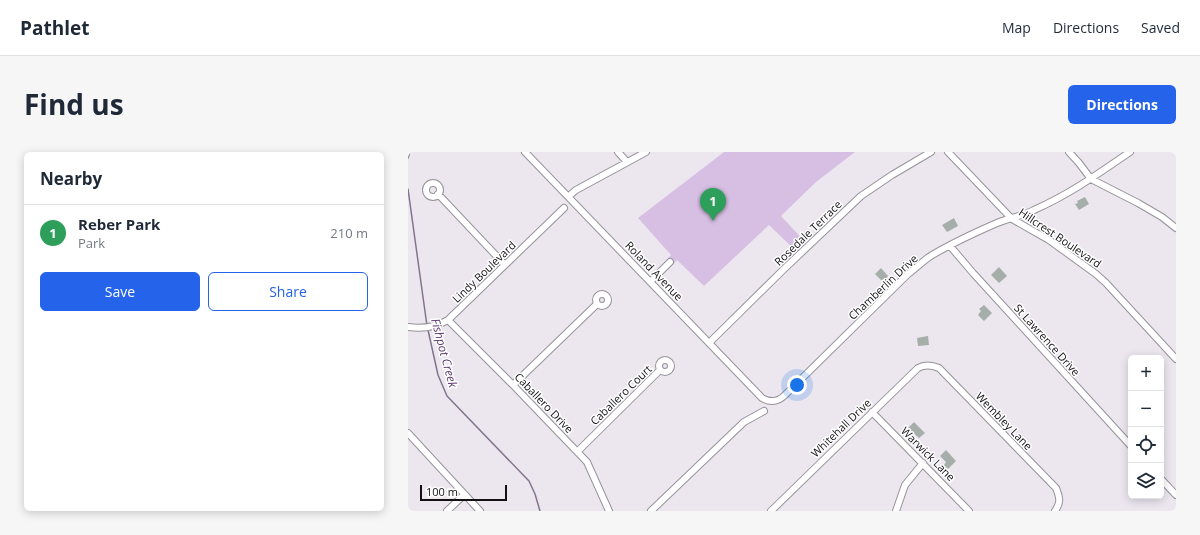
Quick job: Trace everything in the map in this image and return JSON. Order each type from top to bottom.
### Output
[{"type":"street","name":"Roland Avenue","points":[[525,152],[710,342],[762,398],[770,402]]},
{"type":"street","points":[[618,152],[627,162]]},
{"type":"street","points":[[569,196],[576,190],[646,152]]},
{"type":"street","name":"Rosedale Terrace","points":[[710,342],[861,196],[892,175],[931,152]]},
{"type":"street","name":"Hillcrest Boulevard","points":[[948,152],[1012,219],[1049,240],[1106,282],[1176,359]]},
{"type":"street","points":[[1069,152],[1092,179],[1138,203],[1162,217],[1176,228]]},
{"type":"street","name":"Chamberlin Drive","points":[[770,402],[778,400],[786,395],[908,274],[929,258],[974,233],[999,222],[1033,211],[1056,200],[1092,179],[1130,152]]},
{"type":"street","points":[[438,194],[505,265]]},
{"type":"street","name":"Lindy Boulevard","points":[[410,328],[442,324],[448,320],[564,208]]},
{"type":"street","name":"St Lawrence Drive","points":[[950,246],[972,273],[1128,443]]},
{"type":"street","points":[[651,281],[670,262]]},
{"type":"street","points":[[513,385],[597,304]]},
{"type":"street","name":"Caballero Drive","points":[[448,320],[578,451],[592,470],[609,511]]},
{"type":"street","points":[[408,334],[410,328]]},
{"type":"street","name":"Whitehall Drive","points":[[771,511],[918,368],[929,365]]},
{"type":"street","name":"Wembley Lane","points":[[929,365],[939,368],[1056,488],[1060,501],[1055,511]]},
{"type":"street","name":"Caballero Court","points":[[578,451],[660,370]]},
{"type":"street","points":[[651,511],[744,422],[764,412]]},
{"type":"street","name":"Warwick Lane","points":[[872,412],[969,511]]},
{"type":"street","points":[[408,433],[480,511]]},
{"type":"street","points":[[896,511],[905,485],[922,463]]},
{"type":"street","points":[[1164,482],[1176,495]]},
{"type":"street","points":[[447,511],[464,495]]},
{"type":"shaded area","points":[[724,152],[855,152],[816,182],[781,216],[806,243],[797,252],[769,225],[704,286],[677,260],[668,270],[663,264],[671,255],[638,218]]},
{"type":"building","points":[[1085,197],[1089,204],[1079,210],[1075,204],[1078,203],[1077,201]]},
{"type":"building","points":[[954,218],[958,226],[947,232],[942,225]]},
{"type":"building","points":[[999,267],[1007,276],[999,283],[991,275]]},
{"type":"building","points":[[881,268],[888,276],[883,282],[875,274]]},
{"type":"building","points":[[984,305],[992,313],[984,321],[978,315],[981,311],[979,309]]},
{"type":"building","points":[[928,336],[929,345],[918,346],[917,338]]},
{"type":"building","points":[[914,422],[925,433],[919,438],[908,428]]},
{"type":"building","points":[[946,450],[956,461],[948,469],[944,465],[946,462],[940,456]]},
{"type":"waterway","name":"Fishpot Creek","points":[[408,158],[410,152]]},
{"type":"waterway","name":"Fishpot Creek","points":[[408,189],[427,326]]},
{"type":"waterway","name":"Fishpot Creek","points":[[428,330],[438,375],[447,396],[529,481],[540,511]]},
{"type":"place","name":"Reber Park","points":[[713,221]]}]
